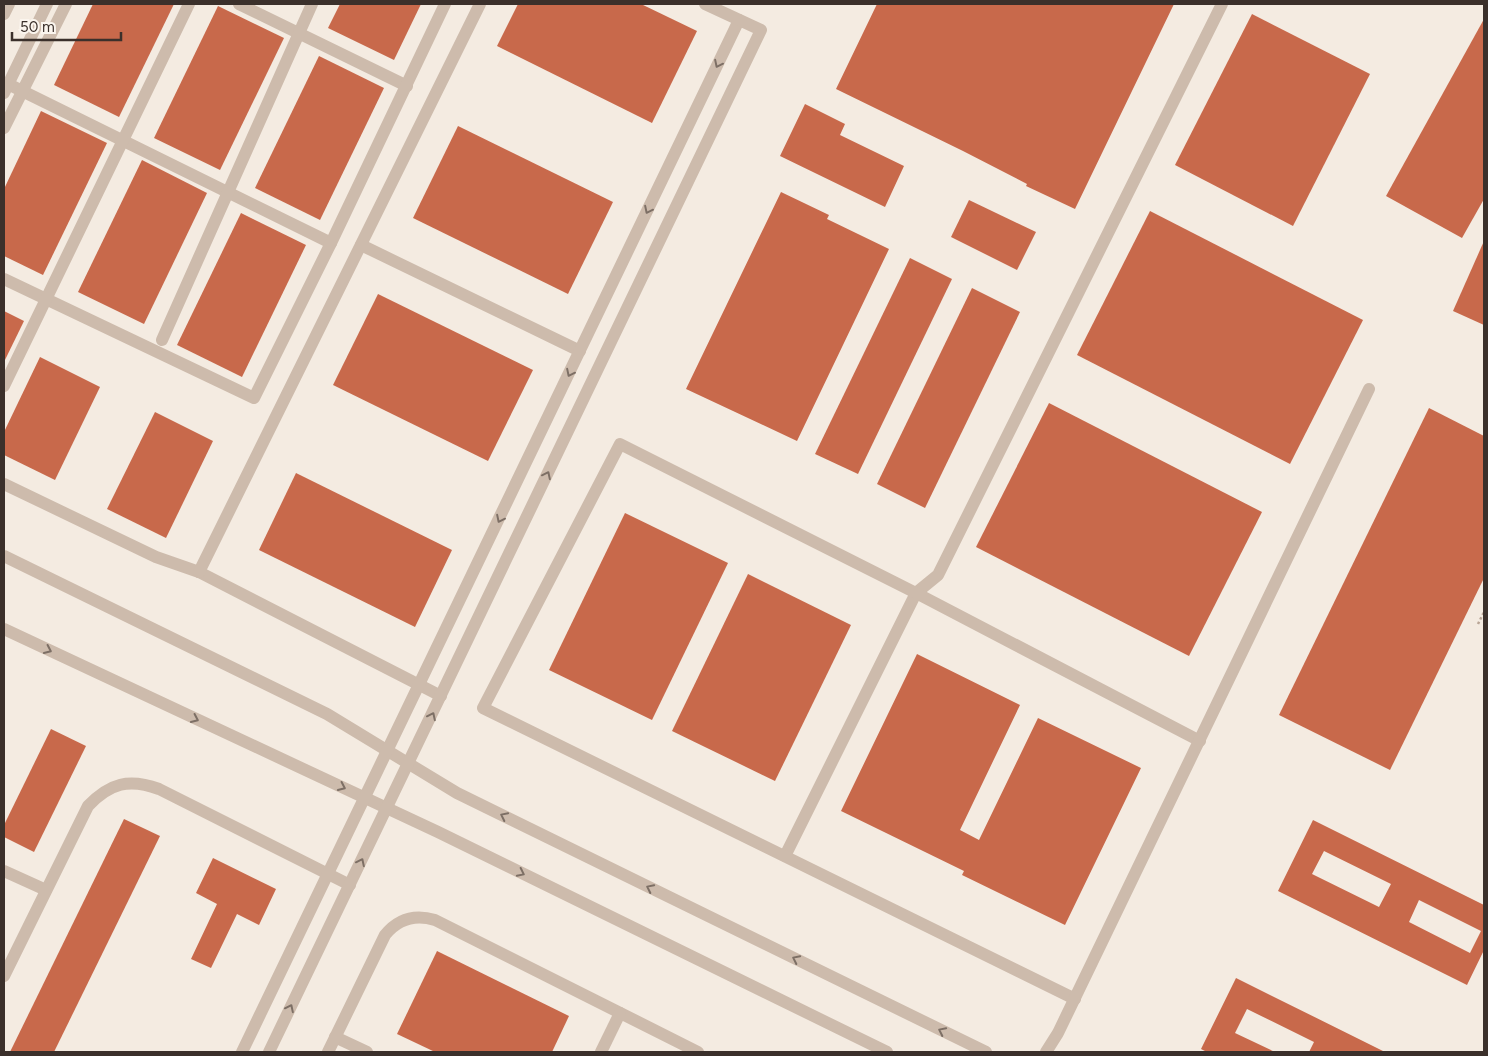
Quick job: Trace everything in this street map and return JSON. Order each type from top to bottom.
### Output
[{"type":"street","points":[[4,14],[9,4]]},
{"type":"street","points":[[48,4],[9,88],[332,243]]},
{"type":"street","points":[[4,128],[66,4]]},
{"type":"street","points":[[4,386],[189,4]]},
{"type":"street","points":[[240,4],[407,86]]},
{"type":"street","points":[[162,340],[312,4]]},
{"type":"street","points":[[4,279],[254,398],[332,243],[445,4]]},
{"type":"street","points":[[199,572],[480,4]]},
{"type":"street","points":[[269,1052],[761,30],[705,4]]},
{"type":"street","points":[[785,856],[916,593],[938,575],[1222,4]]},
{"type":"street","points":[[242,1052],[739,20]]},
{"type":"street","points":[[361,245],[580,351]]},
{"type":"street","points":[[1046,1052],[1075,999],[1369,389]]},
{"type":"street","points":[[1075,999],[483,708],[620,444],[916,593],[1200,741]]},
{"type":"street","points":[[4,484],[156,557],[199,572],[441,696]]},
{"type":"street","points":[[4,556],[328,714],[457,793],[986,1052]]},
{"type":"street","points":[[4,629],[387,808],[887,1052]]},
{"type":"street","points":[[4,976],[88,806],[99,795],[113,787],[128,783],[144,784],[159,789],[350,885]]},
{"type":"street","points":[[4,871],[46,890]]},
{"type":"street","points":[[328,1052],[385,935],[401,921],[415,917],[435,920],[698,1052]]},
{"type":"street","points":[[601,1052],[620,1013]]},
{"type":"street","points":[[335,1037],[367,1052]]},
{"type":"path","points":[[1478,624],[1484,612]]},
{"type":"building","points":[[93,4],[174,4],[119,117],[54,85]]},
{"type":"building","points":[[340,4],[421,4],[394,60],[328,28]]},
{"type":"building","points":[[518,4],[641,4],[697,31],[652,123],[497,46]]},
{"type":"building","points":[[877,4],[1174,4],[1075,209],[1026,186],[1027,184],[963,151],[836,89]]},
{"type":"building","points":[[218,6],[284,38],[220,170],[154,138]]},
{"type":"building","points":[[1252,14],[1370,74],[1293,226],[1175,165]]},
{"type":"building","points":[[1484,19],[1484,199],[1462,238],[1386,196]]},
{"type":"building","points":[[319,56],[384,88],[320,220],[255,188]]},
{"type":"building","points":[[805,104],[845,124],[840,135],[904,166],[885,207],[780,156]]},
{"type":"building","points":[[41,111],[107,143],[43,275],[4,256],[4,189]]},
{"type":"building","points":[[458,126],[613,202],[568,294],[413,218]]},
{"type":"building","points":[[142,160],[207,193],[144,324],[78,292]]},
{"type":"building","points":[[781,192],[829,215],[827,219],[889,249],[797,441],[686,389]]},
{"type":"building","points":[[969,200],[1036,232],[1017,270],[951,237]]},
{"type":"building","points":[[1150,211],[1363,320],[1290,464],[1077,355]]},
{"type":"building","points":[[241,213],[306,245],[242,377],[177,345]]},
{"type":"building","points":[[1484,241],[1484,325],[1453,311]]},
{"type":"building","points":[[910,258],[952,279],[858,474],[815,454]]},
{"type":"building","points":[[972,288],[1020,312],[925,508],[877,484]]},
{"type":"building","points":[[378,294],[533,370],[488,461],[333,385]]},
{"type":"building","points":[[4,311],[24,321],[4,362]]},
{"type":"building","points":[[40,357],[100,387],[55,480],[4,455],[4,432]]},
{"type":"building","points":[[1049,403],[1262,512],[1189,656],[976,547]]},
{"type":"building","points":[[1429,408],[1484,436],[1484,578],[1390,770],[1279,715]]},
{"type":"building","points":[[155,412],[213,441],[166,538],[107,509]]},
{"type":"building","points":[[296,473],[452,550],[415,627],[259,550]]},
{"type":"building","points":[[625,513],[728,563],[652,720],[549,670]]},
{"type":"building","points":[[748,574],[851,625],[775,781],[672,731]]},
{"type":"building","points":[[917,654],[1020,705],[960,830],[979,840],[1038,718],[1141,768],[1065,925],[962,875],[964,871],[841,811]]},
{"type":"building","points":[[51,729],[86,746],[34,852],[4,837],[4,825]]},
{"type":"building","points":[[124,819],[160,836],[54,1052],[10,1052]]},
{"type":"building","points":[[1313,820],[1484,905],[1484,950],[1467,985],[1278,891]],"holes":[[[1324,851],[1391,884],[1379,907],[1312,874]],[[1419,900],[1481,931],[1470,953],[1409,922]]]},
{"type":"building","points":[[213,858],[276,889],[259,925],[237,914],[211,968],[191,959],[217,904],[196,893]]},
{"type":"building","points":[[437,951],[569,1016],[552,1052],[435,1052],[397,1034]]},
{"type":"building","points":[[1236,978],[1385,1052],[1309,1052],[1314,1042],[1247,1009],[1235,1033],[1275,1052],[1207,1052],[1201,1049]]}]
